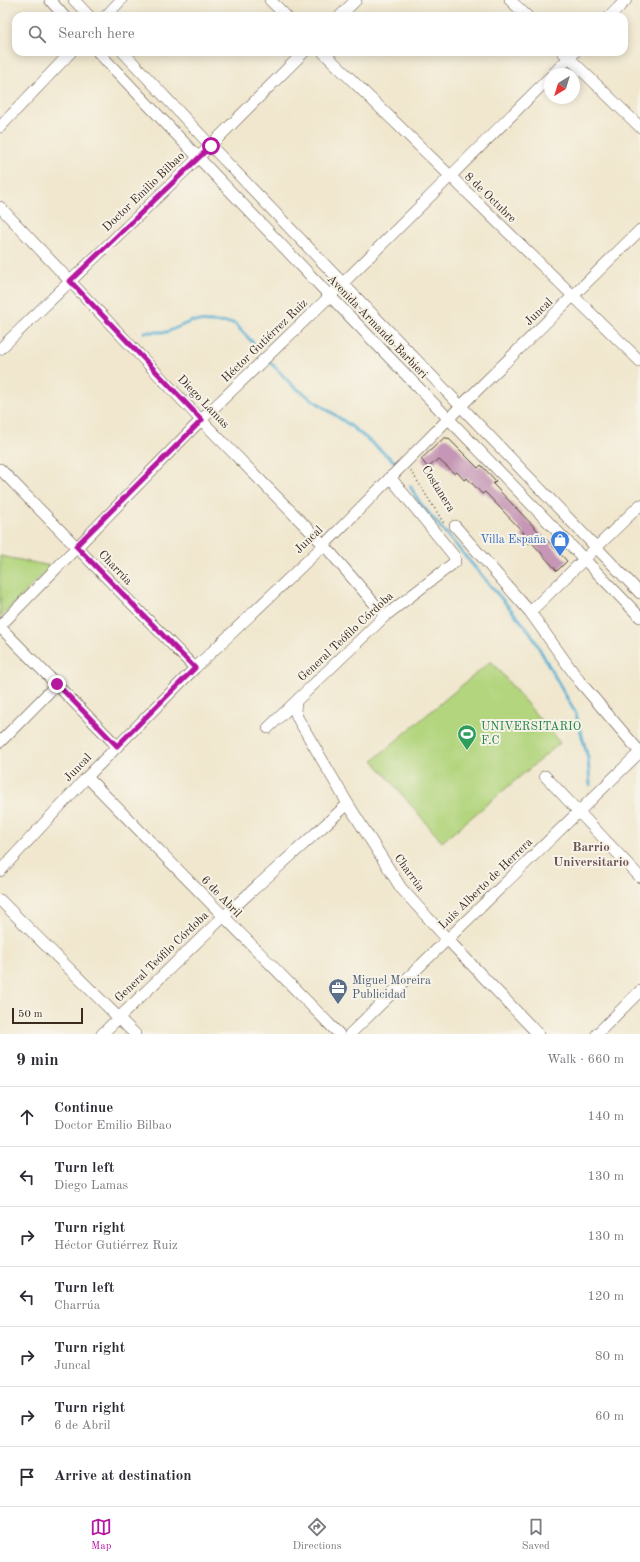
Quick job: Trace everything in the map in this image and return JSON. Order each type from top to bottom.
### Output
[{"type":"street","points":[[50,0],[60,12]]},
{"type":"street","points":[[74,0],[85,12]]},
{"type":"street","points":[[110,12],[121,0]]},
{"type":"street","points":[[270,0],[282,12]]},
{"type":"street","points":[[344,12],[356,0]]},
{"type":"street","points":[[510,0],[523,12]]},
{"type":"street","points":[[614,12],[626,0]]},
{"type":"street","points":[[0,127],[67,56]]},
{"type":"street","name":"Avenida Armando Barbieri","points":[[102,56],[330,296],[640,617]]},
{"type":"street","name":"Avenida Armando Barbieri","points":[[127,56],[211,146],[344,282],[640,593]]},
{"type":"street","name":"Doctor Emilio Bilbao","points":[[0,349],[211,146],[300,56]]},
{"type":"street","name":"8 de Octubre","points":[[327,56],[449,177],[640,361]]},
{"type":"street","points":[[558,68],[567,56]]},
{"type":"street","points":[[571,56],[640,127]]},
{"type":"street","name":"Héctor Gutiérrez Ruiz","points":[[0,627],[76,546],[544,83]]},
{"type":"street","name":"Diego Lamas","points":[[0,207],[202,420],[324,544],[385,616]]},
{"type":"street","name":"Juncal","points":[[0,871],[117,746],[195,668],[324,544],[448,418],[640,230]]},
{"type":"street","name":"Charrúa","points":[[0,469],[195,668]]},
{"type":"street","name":"General Teófilo Córdoba","points":[[268,728],[385,616],[455,562],[454,556],[390,477]]},
{"type":"street","points":[[530,612],[640,505]]},
{"type":"street","name":"Costanera","points":[[455,526],[530,612],[580,682],[640,752]]},
{"type":"street","points":[[0,627],[117,746]]},
{"type":"street","points":[[0,742],[57,684]]},
{"type":"street","name":"Charrúa","points":[[296,702],[295,710],[297,717],[348,804],[401,888],[448,940],[538,1034]]},
{"type":"street","name":"Luis Alberto de Herrera","points":[[350,1034],[640,752]]},
{"type":"street","points":[[545,776],[640,877]]},
{"type":"street","name":"6 de Abril","points":[[87,777],[339,1034]]},
{"type":"street","name":"General Teófilo Córdoba","points":[[102,1034],[223,917],[348,804]]},
{"type":"street","points":[[0,900],[135,1034]]},
{"type":"street","points":[[596,1034],[640,991]]},
{"type":"path","name":"Costanera","points":[[406,461],[413,476],[447,528],[455,526]]},
{"type":"green space","points":[[0,556],[51,566],[0,618]]},
{"type":"green space","name":"UNIVERSITARIO F.C","points":[[491,661],[560,743],[442,842],[373,760]]},
{"type":"building","points":[[444,438],[448,438],[478,468],[481,465],[496,481],[493,484],[567,561],[557,571],[531,542],[529,544],[521,536],[524,533],[485,492],[482,494],[467,478],[464,480],[457,472],[455,474],[438,459],[428,468],[421,459]]},
{"type":"waterway","points":[[144,332],[167,332],[192,321],[234,323],[257,347]]},
{"type":"waterway","points":[[269,361],[293,386],[351,426],[395,462]]},
{"type":"waterway","points":[[410,486],[420,503],[530,632],[576,714],[588,758],[590,785]]},
{"type":"place","name":"Villa España","points":[[560,557]]},
{"type":"place","name":"UNIVERSITARIO F.C","points":[[467,751]]},
{"type":"place","name":"Miguel Moreira Publicidad","points":[[338,1005]]},
{"type":"district","name":"Barrio Universitario","points":[[591,854]]},
{"type":"route","points":[[57,684],[117,746],[195,668],[76,546],[202,420],[70,281],[211,146]]}]
